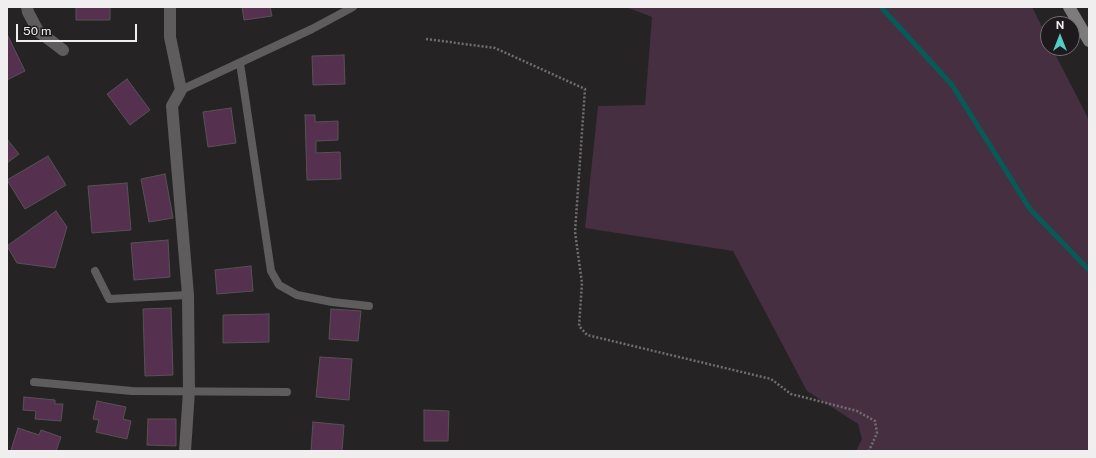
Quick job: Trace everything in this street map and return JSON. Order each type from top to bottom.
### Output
[{"type":"main road","points":[[1069,7],[1089,41]]},
{"type":"street","points":[[27,7],[38,31],[63,50]]},
{"type":"street","points":[[170,7],[170,37],[181,90],[172,106],[188,295],[189,391],[185,451]]},
{"type":"lane","points":[[181,90],[240,64],[353,7]]},
{"type":"lane","points":[[240,64],[271,271],[279,285],[297,295],[332,302],[369,306]]},
{"type":"lane","points":[[95,271],[109,299],[188,295]]},
{"type":"lane","points":[[34,382],[132,391],[287,392]]},
{"type":"path","points":[[426,39],[495,48],[586,89],[575,232],[582,283],[579,326],[587,335],[771,379],[791,394],[857,411],[874,421],[877,433],[869,451]]},
{"type":"shaded area","points":[[626,7],[1032,7],[1040,23],[1040,56],[1056,56],[1089,120],[1089,451],[856,451],[862,439],[858,424],[807,391],[733,251],[585,228],[598,106],[645,105],[652,17]]},
{"type":"building","points":[[76,7],[110,7],[110,20],[76,20]]},
{"type":"building","points":[[242,7],[270,7],[272,16],[244,20]]},
{"type":"building","points":[[7,34],[25,71],[7,80]]},
{"type":"building","points":[[344,55],[345,84],[313,85],[312,56]]},
{"type":"building","points":[[127,79],[150,110],[130,125],[107,94]]},
{"type":"building","points":[[231,108],[236,143],[208,147],[203,112]]},
{"type":"building","points":[[305,115],[315,115],[315,122],[338,121],[338,140],[316,141],[316,153],[340,152],[341,179],[307,180]]},
{"type":"building","points":[[7,139],[19,154],[7,163]]},
{"type":"building","points":[[48,156],[66,185],[25,209],[7,180]]},
{"type":"building","points":[[165,174],[173,218],[149,222],[141,179]]},
{"type":"building","points":[[127,183],[131,230],[92,233],[88,186]]},
{"type":"building","points":[[56,211],[67,227],[55,268],[17,263],[7,246]]},
{"type":"building","points":[[168,240],[170,277],[134,280],[131,243]]},
{"type":"building","points":[[251,266],[253,291],[217,294],[215,270]]},
{"type":"building","points":[[171,308],[173,375],[145,376],[143,309]]},
{"type":"building","points":[[331,309],[361,311],[358,341],[329,339]]},
{"type":"building","points":[[269,314],[269,342],[223,343],[223,315]]},
{"type":"building","points":[[320,357],[352,359],[349,400],[316,397]]},
{"type":"building","points":[[24,397],[55,400],[55,404],[63,404],[61,421],[35,419],[36,411],[23,410]]},
{"type":"building","points":[[97,401],[126,407],[123,419],[131,421],[127,439],[96,432],[99,420],[93,419]]},
{"type":"building","points":[[424,410],[449,411],[448,441],[424,441]]},
{"type":"building","points":[[148,419],[176,419],[176,446],[147,445]]},
{"type":"building","points":[[313,422],[344,425],[342,451],[311,451]]},
{"type":"building","points":[[18,428],[39,435],[41,430],[61,437],[56,451],[11,450]]},
{"type":"waterway","points":[[881,7],[952,85],[1030,209],[1089,270]]}]
